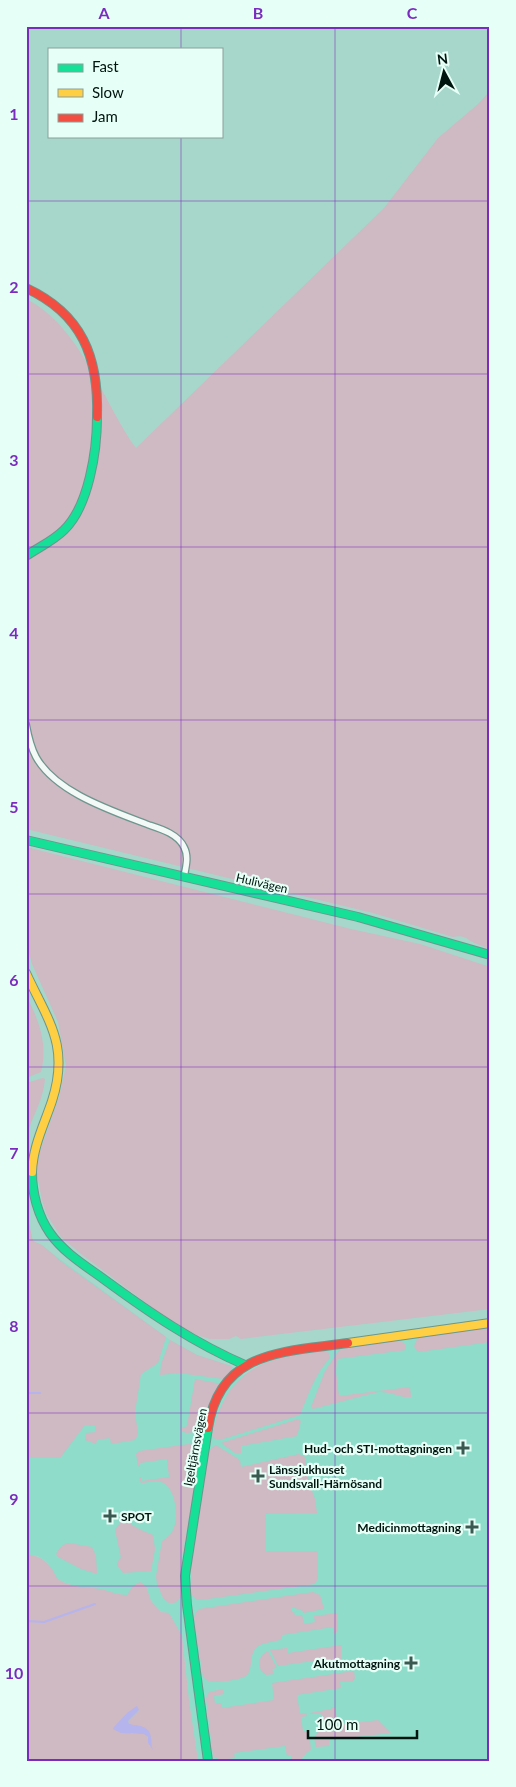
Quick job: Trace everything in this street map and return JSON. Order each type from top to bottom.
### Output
[{"type":"street","points":[[26,288],[59,308],[74,323],[86,344],[94,368],[98,400],[95,448],[86,489],[80,504],[70,523],[58,537],[26,556]]},
{"type":"street","points":[[26,724],[36,758],[62,784],[84,798],[162,830],[181,842],[187,854],[184,877]]},
{"type":"street","name":"Hulivägen","points":[[26,840],[358,917],[490,955]]},
{"type":"street","points":[[26,973],[50,1021],[55,1037],[59,1064],[55,1092],[33,1154],[32,1174],[35,1196],[42,1217],[53,1237],[74,1257],[156,1317],[214,1352],[245,1365]]},
{"type":"street","name":"Igeltjärnsvägen","points":[[208,1761],[187,1605],[185,1576],[210,1415],[214,1403],[228,1382],[245,1365],[275,1354],[409,1333],[490,1323]]},
{"type":"shaded area","points":[[490,91],[490,949],[463,937],[453,937],[373,913],[26,829],[26,299],[45,311],[62,327],[89,366],[136,448],[384,208],[438,138],[478,104]]},
{"type":"shaded area","points":[[26,847],[351,929],[420,944],[490,967],[490,1309],[241,1339],[236,1336],[229,1339],[210,1339],[197,1335],[165,1317],[61,1237],[47,1215],[37,1174],[39,1154],[59,1097],[66,1066],[58,1022],[32,964],[26,942]]},
{"type":"shaded area","points":[[26,996],[35,1014],[41,1033],[43,1062],[41,1072],[26,1078]]},
{"type":"shaded area","points":[[45,1079],[44,1087],[40,1102],[26,1137],[26,1083]]},
{"type":"shaded area","points":[[26,1210],[33,1241],[42,1245],[62,1262],[166,1337],[158,1363],[141,1374],[135,1412],[138,1434],[135,1440],[111,1444],[110,1438],[97,1440],[96,1444],[85,1440],[86,1433],[96,1432],[95,1426],[85,1425],[60,1458],[32,1458],[29,1456],[26,1436]]},
{"type":"shaded area","name":"Länssjukhuset Sundsvall-Härnösand","points":[[38,1243],[170,1340],[197,1355],[231,1366],[243,1376],[270,1360],[295,1354],[490,1327],[490,1761],[198,1761],[182,1636],[169,1613],[162,1612],[151,1601],[146,1586],[127,1595],[119,1595],[99,1589],[68,1584],[57,1579],[47,1562],[38,1556],[26,1554],[26,1397]]},
{"type":"shaded area","points":[[490,1327],[490,1342],[419,1352],[414,1346],[417,1339],[421,1337]]},
{"type":"shaded area","points":[[170,1340],[197,1355],[231,1366],[232,1370],[223,1379],[179,1373],[160,1375],[161,1364]]},
{"type":"shaded area","points":[[399,1340],[405,1344],[406,1350],[337,1359],[336,1372],[339,1396],[410,1387],[411,1397],[378,1392],[313,1409],[311,1407],[325,1371],[340,1349]]},
{"type":"shaded area","points":[[324,1350],[328,1351],[330,1358],[316,1378],[300,1415],[220,1440],[213,1438],[216,1418],[228,1393],[250,1371],[277,1359]]},
{"type":"shaded area","points":[[195,1379],[222,1384],[207,1412],[203,1429],[186,1433],[182,1431],[182,1428],[187,1426]]},
{"type":"shaded area","points":[[298,1419],[301,1421],[297,1436],[241,1446],[241,1454],[235,1453],[221,1443]]},
{"type":"shaded area","points":[[189,1444],[194,1445],[200,1452],[181,1563],[181,1596],[177,1602],[169,1603],[163,1598],[156,1576],[162,1541],[171,1534],[175,1522],[175,1502],[170,1489],[166,1485],[159,1481],[141,1483],[139,1478],[141,1477],[142,1481],[169,1477],[167,1459],[140,1463],[140,1467],[138,1466],[136,1454],[139,1451]]},
{"type":"shaded area","points":[[216,1445],[240,1460],[241,1467],[299,1454],[305,1457],[309,1483],[315,1499],[317,1513],[266,1514],[266,1551],[318,1551],[318,1578],[315,1584],[201,1600],[197,1600],[192,1595],[191,1577],[196,1522],[209,1450]]},
{"type":"shaded area","points":[[124,1517],[133,1526],[153,1535],[155,1549],[151,1571],[123,1573],[117,1565],[121,1558],[115,1530]]},
{"type":"shaded area","points":[[69,1543],[92,1547],[96,1556],[97,1574],[81,1569],[58,1557],[56,1554],[58,1550],[63,1545]]},
{"type":"shaded area","points":[[26,1554],[44,1560],[58,1579],[73,1586],[127,1595],[133,1586],[140,1582],[146,1586],[151,1601],[161,1612],[169,1613],[182,1636],[198,1761],[26,1761]],"holes":[[[139,1710],[128,1721],[129,1724],[151,1737],[150,1747],[148,1738],[144,1733],[131,1734],[121,1720],[127,1713]]]},
{"type":"shaded area","points":[[313,1592],[320,1595],[324,1609],[303,1613],[303,1611],[292,1607],[292,1612],[294,1612],[295,1616],[302,1615],[304,1624],[315,1622],[314,1616],[337,1613],[338,1632],[334,1633],[333,1627],[282,1635],[282,1639],[262,1644],[256,1648],[252,1654],[249,1671],[246,1676],[213,1682],[203,1677],[194,1618],[199,1609]]},
{"type":"shaded area","points":[[341,1645],[342,1662],[334,1664],[334,1667],[326,1668],[325,1665],[317,1666],[313,1661],[278,1666],[270,1650],[287,1648],[288,1653]]},
{"type":"shaded area","points":[[268,1651],[277,1668],[272,1669],[274,1674],[266,1675],[261,1671],[260,1662],[261,1657]]},
{"type":"shaded area","points":[[354,1671],[355,1678],[352,1682],[340,1682],[341,1688],[297,1695],[300,1714],[306,1713],[307,1716],[301,1717],[303,1731],[309,1731],[311,1750],[300,1761],[292,1761],[291,1755],[287,1756],[285,1746],[234,1753],[235,1758],[220,1760],[213,1756],[206,1698],[209,1692],[223,1689],[224,1694],[214,1696],[215,1704],[221,1703],[222,1708],[274,1700],[272,1683]]},
{"type":"shaded area","points":[[331,1707],[335,1707],[338,1725],[378,1720],[391,1733],[329,1740],[329,1746],[316,1747],[314,1738],[322,1726],[324,1718],[322,1715],[310,1713],[331,1709]]},
{"type":"water","points":[[137,1706],[139,1710],[128,1721],[129,1724],[146,1728],[150,1734],[153,1750],[148,1743],[148,1737],[144,1734],[121,1733],[113,1729],[127,1713]]},
{"type":"waterway","points":[[26,1393],[40,1393]]},
{"type":"waterway","points":[[26,1621],[44,1622],[95,1604]]},
{"type":"traffic: fast","points":[[26,556],[60,534],[73,520],[80,507],[90,477],[97,430],[97,417]]},
{"type":"traffic: fast","points":[[26,840],[358,917],[490,955]]},
{"type":"traffic: fast","points":[[32,1172],[33,1188],[42,1219],[50,1233],[69,1253],[173,1327],[245,1365]]},
{"type":"traffic: fast","points":[[208,1428],[185,1576],[187,1605],[208,1761]]},
{"type":"traffic: slow","points":[[26,973],[49,1020],[54,1034],[59,1064],[57,1081],[37,1144],[32,1172]]},
{"type":"traffic: slow","points":[[348,1343],[490,1323]]},
{"type":"traffic: jam","points":[[26,288],[61,311],[74,324],[83,340],[95,375],[97,417]]},
{"type":"traffic: jam","points":[[208,1428],[215,1402],[226,1383],[241,1369],[259,1359],[280,1353],[348,1343]]},
{"type":"place","name":"Hud- och STI-mottagningen","points":[[463,1448]]},
{"type":"place","name":"Länssjukhuset Sundsvall-Härnösand","points":[[258,1476]]},
{"type":"place","name":"SPOT","points":[[110,1516]]},
{"type":"place","name":"Medicinmottagning","points":[[472,1527]]},
{"type":"place","name":"Akutmottagning","points":[[411,1663]]}]
